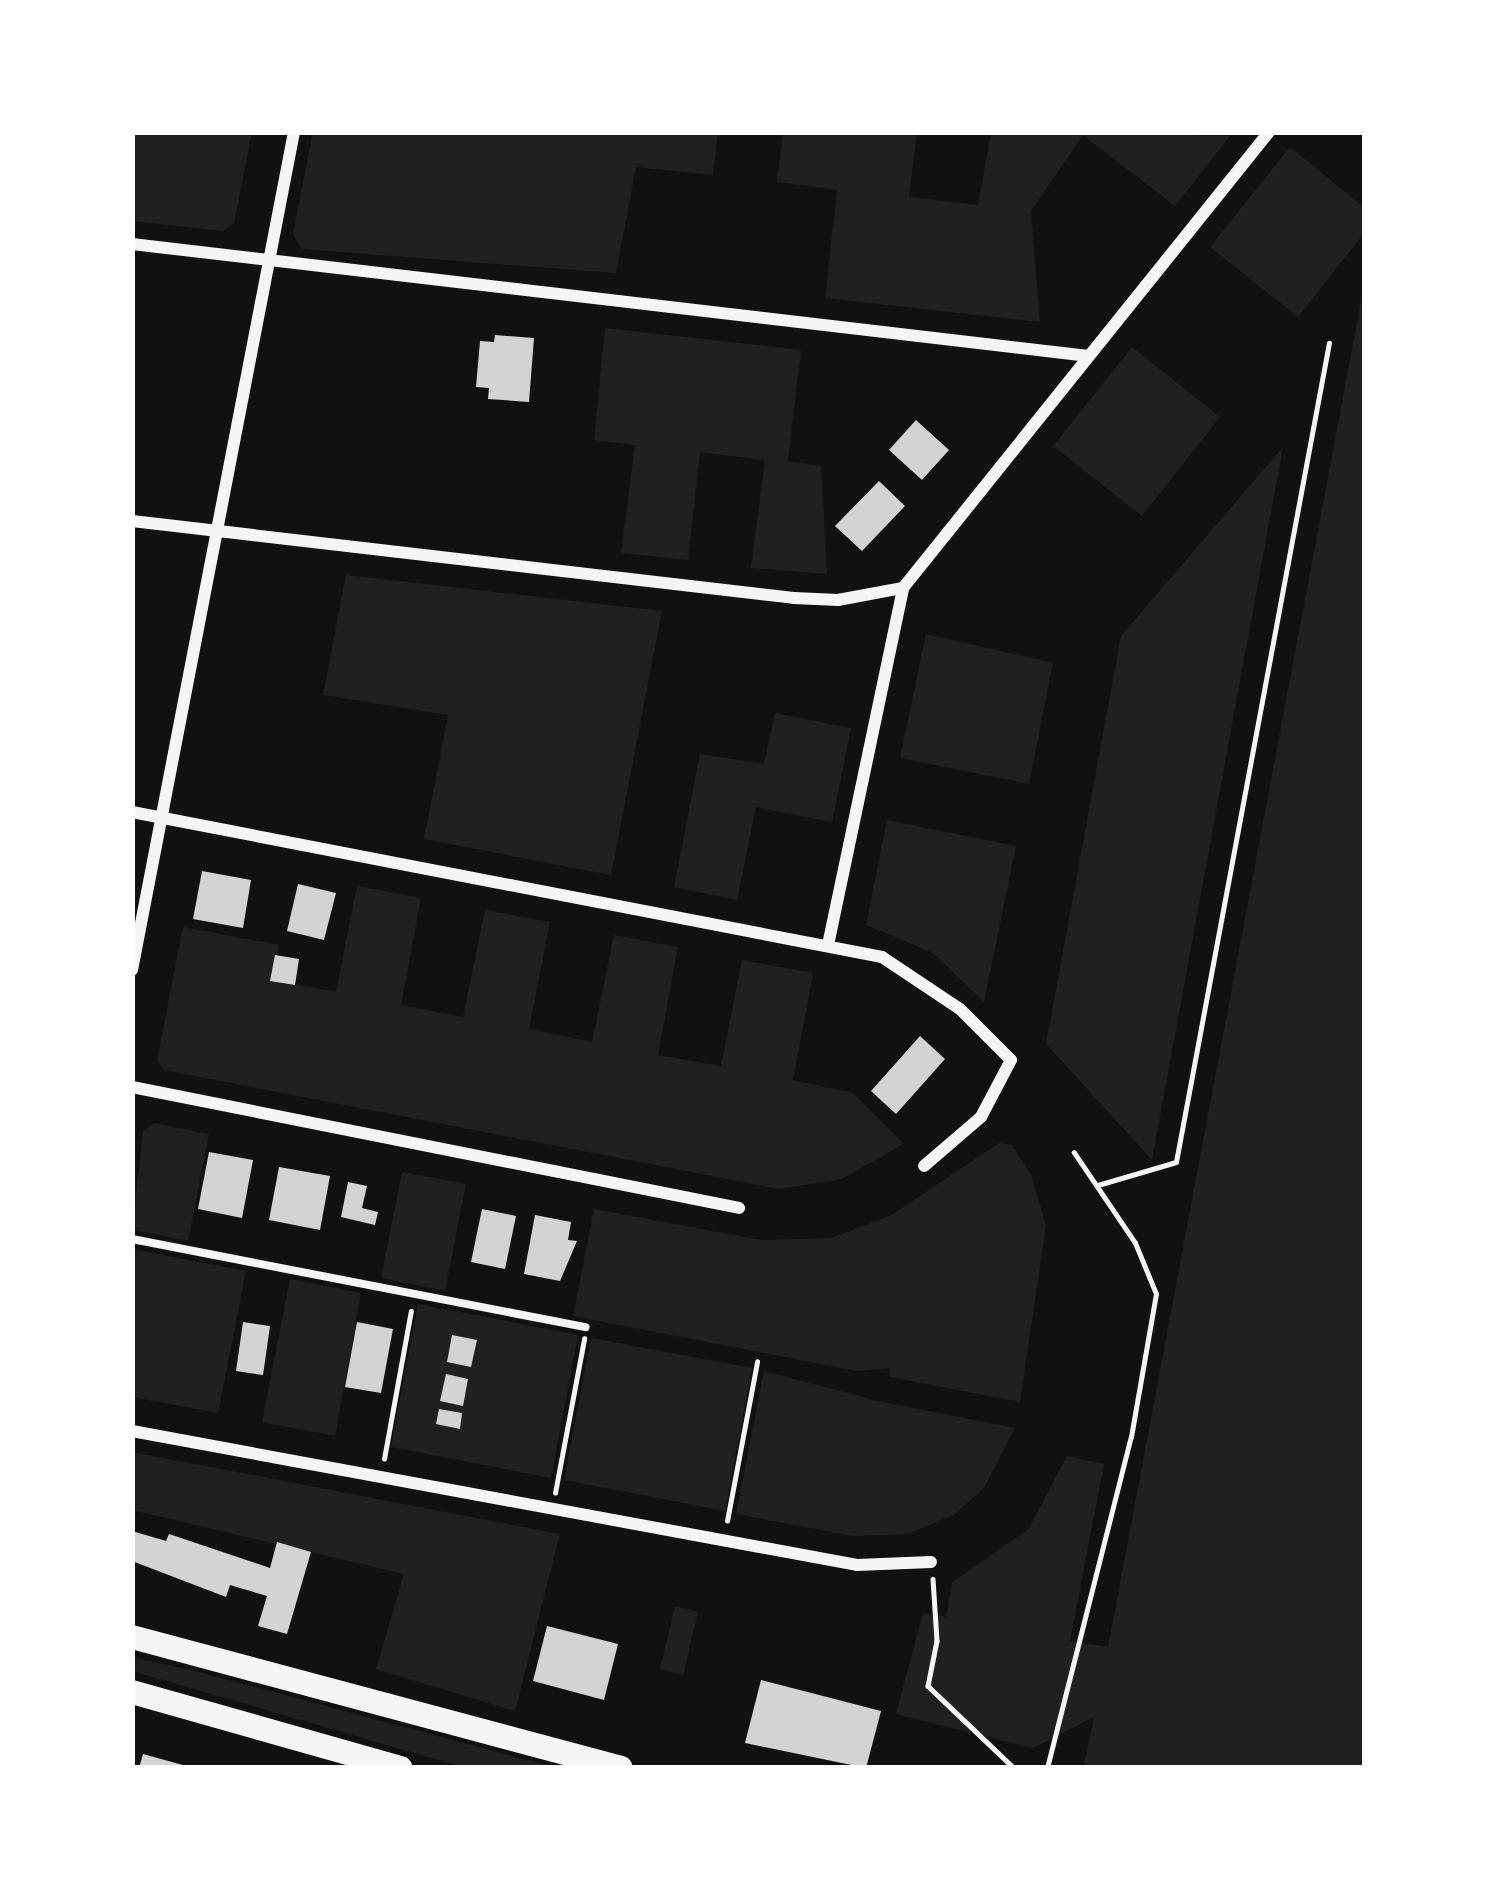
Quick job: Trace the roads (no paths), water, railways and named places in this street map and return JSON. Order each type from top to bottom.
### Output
[{"type":"highway","points":[[132,1637],[621,1768]]},
{"type":"highway","points":[[132,1692],[400,1768]]},
{"type":"street","points":[[132,970],[294,132]]},
{"type":"street","points":[[828,945],[903,588],[1268,132]]},
{"type":"street","points":[[132,244],[268,256],[1088,356]]},
{"type":"street","points":[[132,521],[794,598],[838,601],[903,588]]},
{"type":"street","points":[[132,812],[882,957],[915,976],[1011,1060],[981,1117],[924,1166]]},
{"type":"street","points":[[132,1087],[740,1208]]},
{"type":"street","points":[[132,1431],[856,1565],[931,1562]]},
{"type":"lane","points":[[132,1239],[586,1327]]}]
